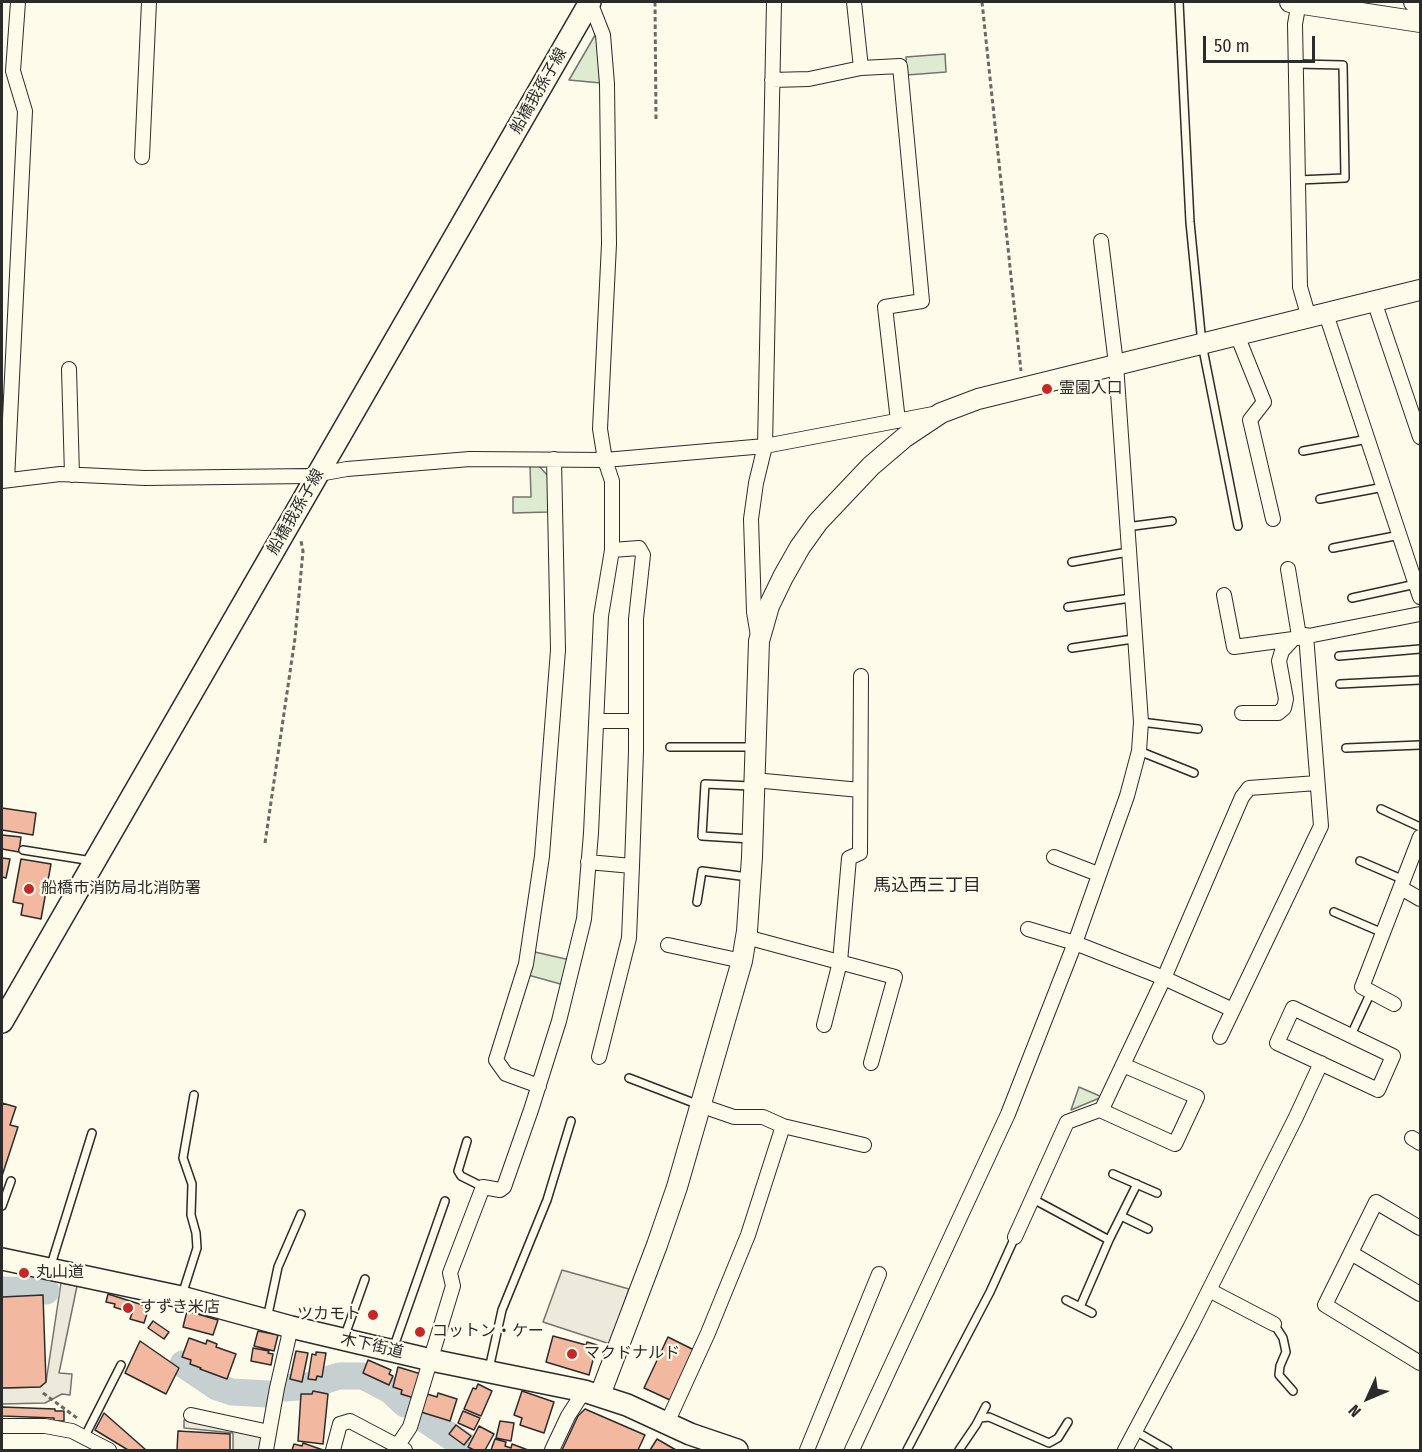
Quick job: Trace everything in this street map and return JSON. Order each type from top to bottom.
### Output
[{"type":"main road","name":"船橋我孫子線","points":[[2,1022],[590,2]]},
{"type":"main road","name":"木下街道","points":[[2,1259],[181,1297],[291,1327],[430,1360],[592,1393],[690,1434],[737,1450]]},
{"type":"street","points":[[18,2],[13,71],[25,111],[3,481],[60,474],[146,478],[308,476],[319,473],[470,459],[605,460],[765,446],[941,413],[974,400],[1420,290]]},
{"type":"street","points":[[142,157],[149,2]]},
{"type":"street","points":[[333,1450],[340,1424],[350,1421],[402,1448],[453,1286],[450,1273],[483,1187],[500,1190],[504,1187],[539,1086],[559,1021],[584,919],[601,616],[612,550],[612,481],[605,460],[600,429],[609,244],[607,84],[603,35],[590,2]]},
{"type":"street","points":[[552,1450],[568,1416],[592,1393],[657,1245],[702,1106],[742,962],[746,937],[753,839],[759,641],[754,612],[750,519],[765,446],[774,2]]},
{"type":"street","points":[[854,2],[861,68]]},
{"type":"street","points":[[1414,2],[1420,2]]},
{"type":"street","points":[[1418,590],[1368,439],[1318,316],[1300,287],[1294,8],[1420,21]]},
{"type":"street","points":[[772,80],[809,79],[861,68],[900,66],[922,301],[885,307],[898,421]]},
{"type":"street","points":[[852,1450],[1008,1114],[1075,943],[1127,796],[1139,751],[1140,722],[1116,364],[1101,241]]},
{"type":"street","points":[[1374,302],[1420,436]]},
{"type":"street","points":[[1237,335],[1264,402],[1250,420],[1273,519]]},
{"type":"street","points":[[69,369],[72,475]]},
{"type":"street","points":[[759,641],[769,606],[783,577],[818,522],[871,466],[905,437],[941,413]]},
{"type":"street","points":[[539,1086],[506,1074],[496,1060],[526,964],[542,856],[558,650],[554,459]]},
{"type":"street","points":[[599,1057],[628,938],[636,722],[636,619],[643,555],[639,548],[612,550]]},
{"type":"street","points":[[1220,1037],[1321,826],[1299,637],[1288,569]]},
{"type":"street","points":[[1224,595],[1234,647],[1420,615]]},
{"type":"street","points":[[1242,713],[1278,713],[1284,708],[1286,699],[1279,661],[1282,651],[1299,637]]},
{"type":"street","points":[[824,1025],[840,962],[849,858],[860,853],[861,676]]},
{"type":"street","points":[[596,721],[636,722]]},
{"type":"street","points":[[754,783],[860,790]]},
{"type":"street","points":[[1015,1237],[1067,1122],[1102,1109],[1164,978],[1242,797],[1249,788],[1317,783]]},
{"type":"street","points":[[1394,1004],[1362,987],[1402,884],[1417,858],[1420,837]]},
{"type":"street","points":[[1054,857],[1098,874]]},
{"type":"street","points":[[588,862],[632,866]]},
{"type":"street","points":[[1402,884],[1420,899]]},
{"type":"street","points":[[1028,929],[1075,943],[1164,978],[1233,1010]]},
{"type":"street","points":[[746,937],[895,977],[871,1063]]},
{"type":"street","points":[[668,945],[742,962]]},
{"type":"street","points":[[1293,1008],[1393,1056],[1378,1090],[1321,1063],[1277,1043],[1293,1008]]},
{"type":"street","points":[[1125,1450],[1137,1432],[1209,1290],[1321,1063]]},
{"type":"street","points":[[1100,1110],[1175,1144],[1197,1097],[1124,1065]]},
{"type":"street","points":[[702,1106],[734,1117],[763,1117],[783,1126],[864,1145]]},
{"type":"street","points":[[667,1423],[708,1333],[748,1235],[783,1126]]},
{"type":"street","points":[[1420,1228],[1376,1202],[1325,1305],[1420,1363]]},
{"type":"street","points":[[1351,1253],[1420,1294]]},
{"type":"street","points":[[807,1450],[879,1274]]},
{"type":"street","points":[[1209,1290],[1274,1323]]},
{"type":"street","points":[[266,1450],[291,1327]]},
{"type":"street","points":[[191,1415],[269,1432]]},
{"type":"street","points":[[2,1426],[45,1426],[72,1431],[109,1450]]},
{"type":"lane","points":[[1179,2],[1190,222],[1202,344],[1238,526]]},
{"type":"lane","points":[[1296,64],[1344,65],[1345,178],[1298,180]]},
{"type":"lane","points":[[1303,451],[1368,439]]},
{"type":"lane","points":[[1320,499],[1384,487]]},
{"type":"lane","points":[[1126,527],[1172,521]]},
{"type":"lane","points":[[1333,548],[1400,535]]},
{"type":"lane","points":[[1072,562],[1128,552]]},
{"type":"lane","points":[[1352,598],[1418,590]]},
{"type":"lane","points":[[1068,608],[1131,598]]},
{"type":"lane","points":[[1072,648],[1134,639]]},
{"type":"lane","points":[[1339,656],[1420,649]]},
{"type":"lane","points":[[1340,684],[1420,680]]},
{"type":"lane","points":[[1140,722],[1198,729]]},
{"type":"lane","points":[[1346,748],[1420,745]]},
{"type":"lane","points":[[670,747],[755,747]]},
{"type":"lane","points":[[1139,751],[1194,772]]},
{"type":"lane","points":[[753,839],[702,836],[705,784],[754,783]]},
{"type":"lane","points":[[1381,809],[1420,827]]},
{"type":"lane","points":[[23,850],[94,861]]},
{"type":"lane","points":[[1360,861],[1402,884]]},
{"type":"lane","points":[[697,902],[702,871],[751,878]]},
{"type":"lane","points":[[1334,912],[1383,933]]},
{"type":"lane","points":[[1351,1035],[1371,992]]},
{"type":"lane","points":[[629,1078],[702,1106]]},
{"type":"lane","points":[[181,1297],[196,1248],[196,1233],[191,1215],[192,1184],[183,1158],[194,1095]]},
{"type":"lane","points":[[489,1372],[502,1310],[547,1200],[572,1121]]},
{"type":"lane","points":[[50,1269],[92,1133]]},
{"type":"lane","points":[[467,1141],[458,1171],[461,1176],[483,1187]]},
{"type":"lane","points":[[1113,1174],[1157,1193]]},
{"type":"lane","points":[[2,1206],[11,1181]]},
{"type":"lane","points":[[1080,1307],[1109,1240],[1137,1184]]},
{"type":"lane","points":[[1033,1199],[1109,1240]]},
{"type":"lane","points":[[392,1351],[445,1202]]},
{"type":"lane","points":[[267,1320],[278,1267],[302,1214]]},
{"type":"lane","points":[[1121,1216],[1148,1229]]},
{"type":"lane","points":[[907,1450],[990,1292],[1015,1237]]},
{"type":"lane","points":[[344,1339],[365,1279]]},
{"type":"lane","points":[[1066,1300],[1092,1313]]},
{"type":"lane","points":[[1274,1323],[1283,1338],[1286,1352],[1280,1365],[1280,1376],[1293,1391]]},
{"type":"lane","points":[[85,1436],[121,1365]]},
{"type":"lane","points":[[959,1450],[986,1406]]},
{"type":"lane","points":[[980,1418],[989,1417],[1049,1443],[1058,1438],[1068,1422]]},
{"type":"lane","points":[[1137,1432],[1168,1450]]},
{"type":"path","points":[[655,2],[656,120]]},
{"type":"path","points":[[982,2],[1023,388]]},
{"type":"path","points":[[265,843],[295,638],[303,551],[294,515]]},
{"type":"path","points":[[43,1393],[78,1417],[72,1431]]},
{"type":"green space","points":[[598,30],[601,83],[569,80]]},
{"type":"green space","points":[[945,54],[946,72],[907,75],[906,57]]},
{"type":"green space","points":[[530,466],[539,466],[548,476],[548,512],[513,513],[513,497],[531,497]]},
{"type":"green space","points":[[535,952],[570,960],[564,985],[528,975]]},
{"type":"green space","points":[[1079,1087],[1102,1097],[1071,1110]]},
{"type":"shaded area","points":[[562,1270],[629,1289],[610,1344],[543,1322]]},
{"type":"shaded area","points":[[61,1283],[77,1286],[59,1373],[72,1374],[70,1395],[62,1394],[45,1403],[2,1404],[2,1388],[40,1387],[46,1382]]},
{"type":"shaded area","points":[[184,1420],[258,1432],[263,1442],[261,1450],[233,1450],[233,1433],[184,1428]]},
{"type":"building","points":[[2,808],[36,813],[33,835],[2,830]]},
{"type":"building","points":[[2,835],[21,837],[19,852],[2,849]]},
{"type":"building","points":[[2,858],[10,859],[6,878],[2,877]]},
{"type":"building","points":[[21,859],[51,864],[41,919],[21,915],[23,904],[13,902]]},
{"type":"building","points":[[2,1103],[16,1107],[10,1125],[18,1127],[2,1176]]},
{"type":"building","points":[[108,1294],[149,1307],[144,1323],[130,1319],[132,1313],[106,1302]]},
{"type":"building","points":[[43,1295],[46,1382],[40,1387],[2,1388],[2,1297]]},
{"type":"building","points":[[187,1311],[218,1320],[213,1335],[183,1327]]},
{"type":"building","points":[[153,1321],[169,1332],[164,1339],[148,1328]]},
{"type":"building","points":[[258,1331],[278,1335],[274,1351],[254,1346]]},
{"type":"building","points":[[553,1336],[586,1345],[587,1342],[597,1345],[589,1375],[546,1362]]},
{"type":"building","points":[[668,1337],[694,1350],[670,1400],[644,1388]]},
{"type":"building","points":[[189,1338],[206,1344],[207,1340],[217,1344],[216,1347],[236,1354],[227,1379],[200,1369],[190,1364],[191,1360],[182,1357]]},
{"type":"building","points":[[140,1341],[179,1368],[166,1394],[125,1373]]},
{"type":"building","points":[[253,1348],[273,1354],[271,1365],[251,1361]]},
{"type":"building","points":[[296,1351],[308,1353],[302,1382],[290,1379]]},
{"type":"building","points":[[316,1352],[326,1353],[322,1377],[317,1376],[316,1380],[308,1379],[312,1354],[316,1355]]},
{"type":"building","points":[[368,1360],[391,1370],[389,1374],[393,1376],[389,1385],[363,1373]]},
{"type":"building","points":[[398,1367],[421,1374],[414,1398],[401,1394],[402,1390],[393,1387]]},
{"type":"building","points":[[478,1384],[492,1391],[481,1416],[464,1409],[473,1388],[476,1389]]},
{"type":"building","points":[[313,1391],[328,1394],[323,1444],[298,1441],[301,1394],[312,1394]]},
{"type":"building","points":[[522,1391],[554,1402],[544,1433],[520,1425],[522,1418],[514,1415]]},
{"type":"building","points":[[438,1393],[457,1399],[450,1421],[421,1412],[427,1394],[437,1397]]},
{"type":"building","points":[[2,1407],[64,1411],[64,1421],[54,1421],[54,1418],[2,1416]]},
{"type":"building","points":[[585,1409],[645,1435],[638,1450],[562,1450],[578,1416]]},
{"type":"building","points":[[463,1411],[480,1418],[474,1430],[458,1423]]},
{"type":"building","points":[[104,1413],[146,1450],[128,1450],[95,1430]]},
{"type":"building","points":[[500,1421],[514,1423],[511,1441],[496,1438]]},
{"type":"building","points":[[456,1425],[471,1436],[464,1445],[449,1434]]},
{"type":"building","points":[[479,1426],[494,1434],[485,1450],[474,1450],[468,1447]]},
{"type":"building","points":[[178,1431],[230,1434],[230,1450],[177,1450]]},
{"type":"building","points":[[495,1439],[506,1442],[505,1446],[511,1448],[512,1444],[528,1450],[491,1450]]},
{"type":"building","points":[[657,1439],[676,1450],[650,1450]]},
{"type":"building","points":[[303,1443],[323,1450],[292,1450],[294,1444],[302,1446]]},
{"type":"waterway","points":[[2,1290],[46,1291]]},
{"type":"waterway","points":[[183,1364],[217,1387],[232,1392],[268,1394]]},
{"type":"waterway","points":[[286,1388],[308,1386],[339,1376],[363,1376],[390,1390],[405,1404]]},
{"type":"waterway","points":[[420,1416],[471,1450]]},
{"type":"place","name":"霊園入口","points":[[1047,389]]},
{"type":"place","name":"船橋市消防局北消防署","points":[[29,889]]},
{"type":"place","name":"丸山道","points":[[24,1273]]},
{"type":"place","name":"すずき米店","points":[[128,1308]]},
{"type":"place","name":"ツカモト","points":[[373,1315]]},
{"type":"place","name":"コットン・ケー","points":[[420,1332]]},
{"type":"place","name":"マクドナルド","points":[[572,1354]]},
{"type":"district","name":"馬込西三丁目","points":[[927,886]]}]
